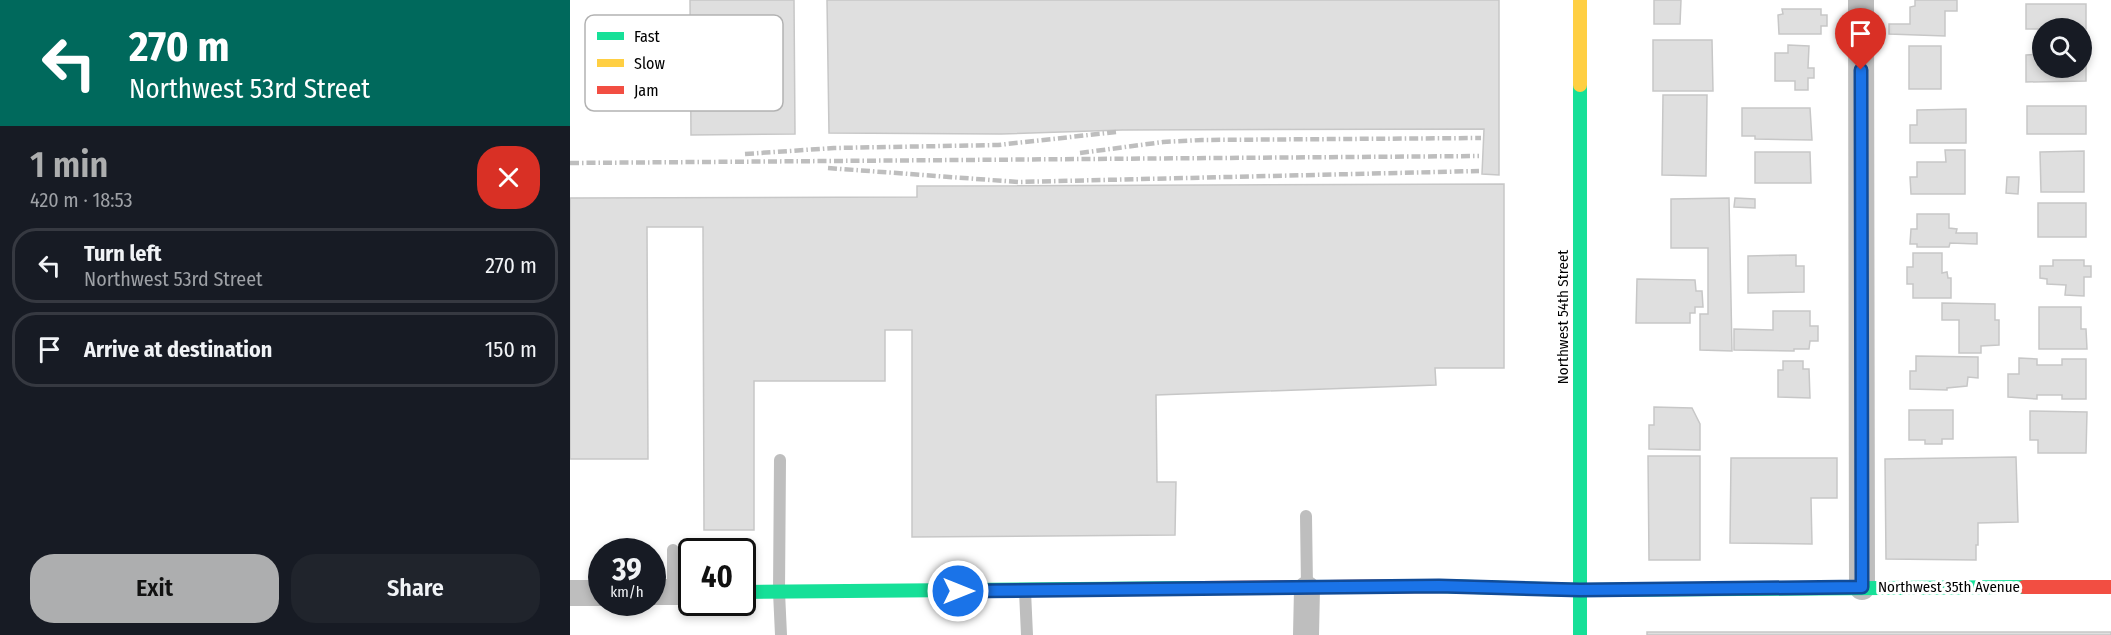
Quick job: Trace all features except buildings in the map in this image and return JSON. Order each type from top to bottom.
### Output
[{"type":"street","name":"Northwest 54th Street","points":[[1580,0],[1580,635]]},
{"type":"street","points":[[1861,0],[1862,587]]},
{"type":"street","name":"Northwest 35th Avenue","points":[[756,592],[1307,589],[1439,586],[1580,590],[2111,587]]},
{"type":"street","points":[[1306,635],[1307,589]]},
{"type":"street","points":[[570,593],[588,593]]},
{"type":"lane","points":[[780,460],[781,635]]},
{"type":"lane","points":[[1306,516],[1307,589]]},
{"type":"lane","points":[[672,592],[673,550]]},
{"type":"lane","points":[[1025,590],[1027,635]]},
{"type":"railway","points":[[745,154],[834,148],[998,145],[1116,132]]},
{"type":"railway","points":[[1080,153],[1163,142],[1202,140],[1481,138]]},
{"type":"railway","points":[[570,163],[1479,156]]},
{"type":"railway","points":[[828,168],[1018,182],[1479,171]]},
{"type":"traffic: fast","points":[[1580,85],[1580,635]]},
{"type":"traffic: fast","points":[[1440,586],[1580,590],[2024,587]]},
{"type":"traffic: fast","points":[[756,592],[1201,588]]},
{"type":"traffic: slow","points":[[1580,0],[1580,85]]},
{"type":"traffic: jam","points":[[1201,588],[1440,586]]},
{"type":"traffic: jam","points":[[2024,587],[2111,587]]},
{"type":"route","points":[[958,591],[1439,586],[1580,590],[1862,587],[1861,70]]}]
